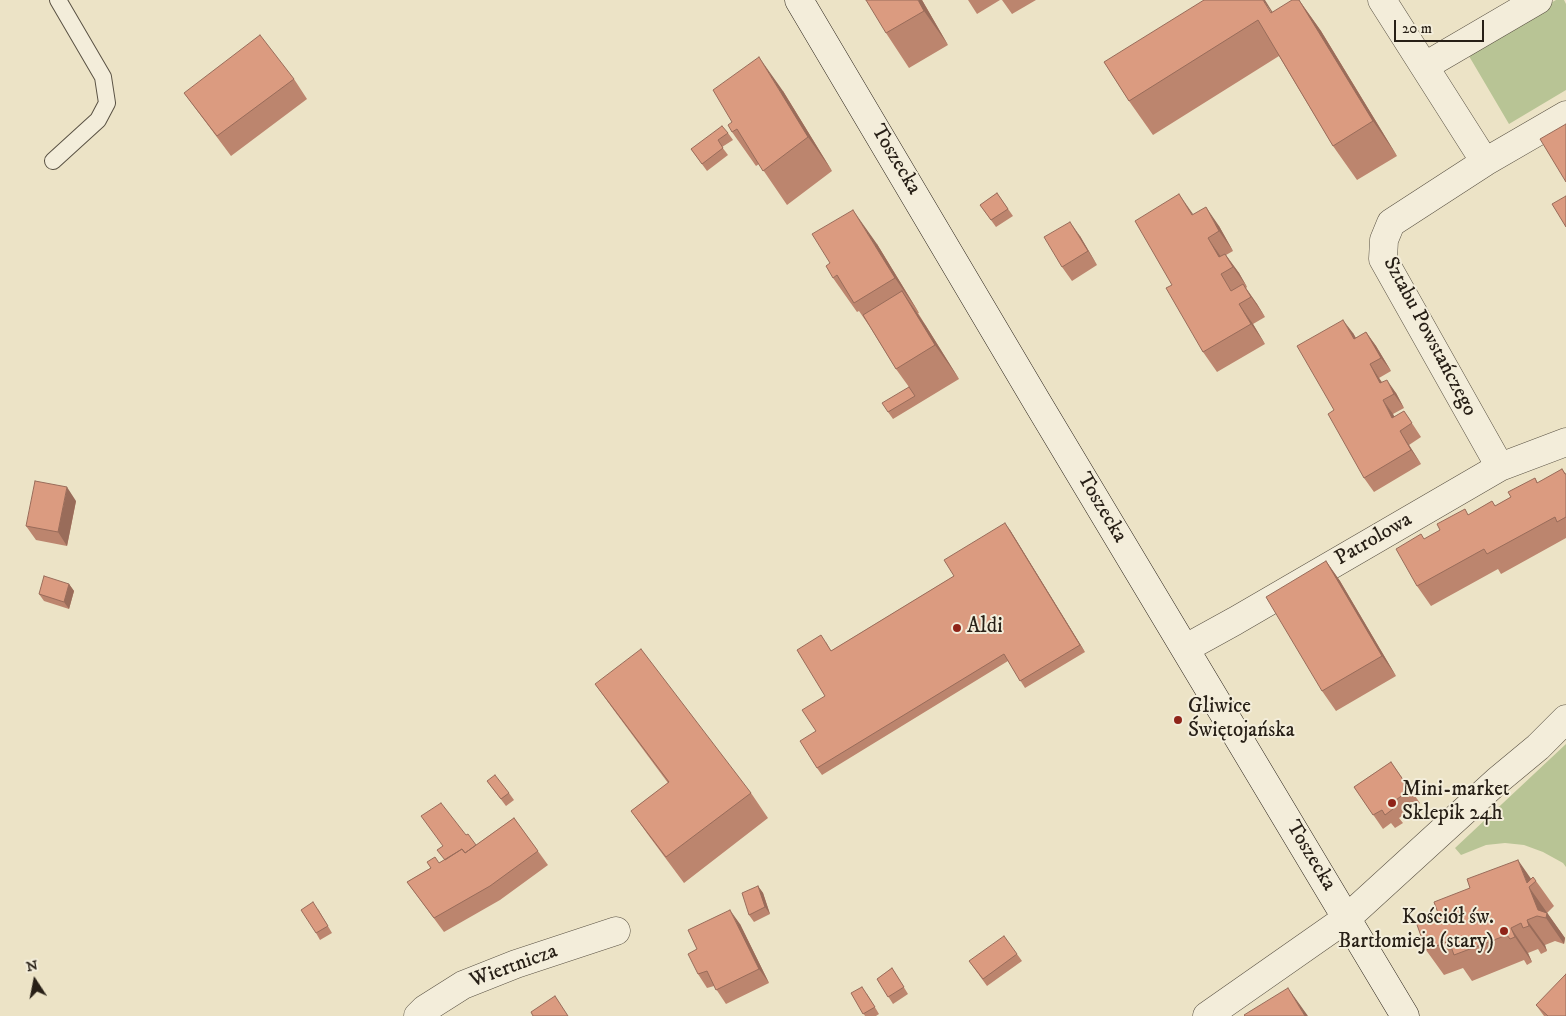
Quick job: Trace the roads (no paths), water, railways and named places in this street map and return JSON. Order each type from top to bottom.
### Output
[{"type":"street","name":"Toszecka","points":[[799,0],[1037,402],[1405,1016]]},
{"type":"street","points":[[1382,0],[1485,162]]},
{"type":"street","points":[[1425,66],[1538,0]]},
{"type":"street","name":"Sztabu Powstańczego","points":[[1500,467],[1384,259],[1384,240],[1391,223],[1485,162],[1566,115]]},
{"type":"street","name":"Patrolowa","points":[[1186,648],[1500,467],[1566,442]]},
{"type":"street","points":[[1207,1016],[1347,918],[1497,781],[1538,747],[1566,719]]},
{"type":"street","name":"Wiertnicza","points":[[418,1016],[425,1009],[463,985],[516,964],[616,931]]},
{"type":"lane","points":[[53,161],[98,120],[107,103],[103,78],[58,0]]},
{"type":"place","name":"Aldi","points":[[957,628]]},
{"type":"place","name":"Gliwice Świętojańska","points":[[1178,720]]},
{"type":"place","name":"Mini-market Sklepik 24h","points":[[1392,803]]},
{"type":"place","name":"Kościół św. Bartłomieja (stary)","points":[[1504,931]]}]
